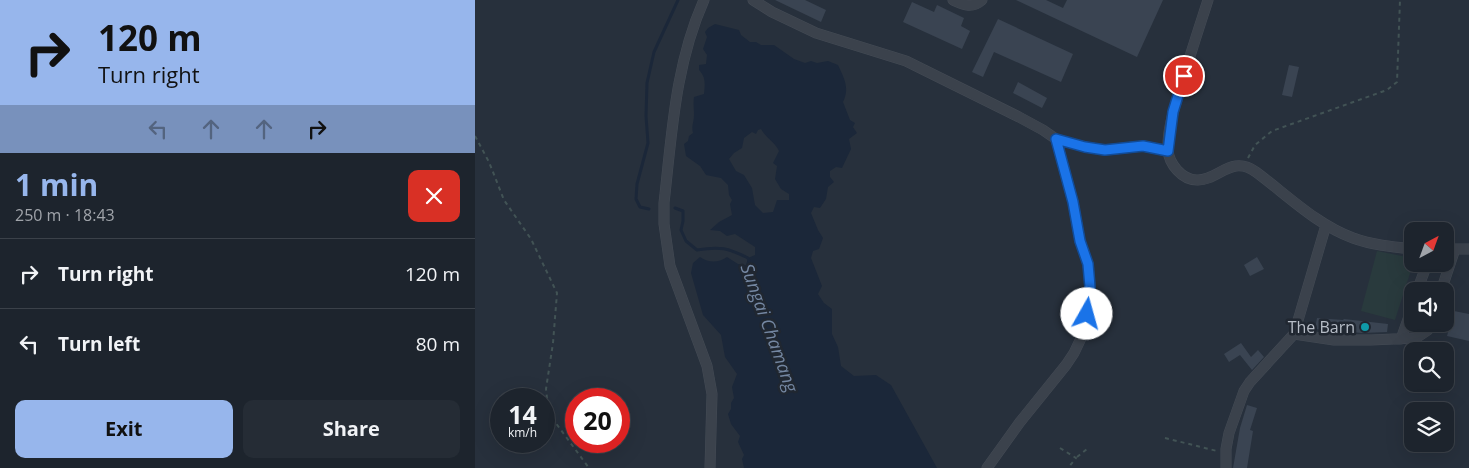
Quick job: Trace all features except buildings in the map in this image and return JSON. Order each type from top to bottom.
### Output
[{"type":"street","points":[[703,0],[688,38],[679,77],[666,185],[664,224],[670,266],[707,366],[711,382],[710,468]]},
{"type":"street","points":[[753,0],[772,12],[816,33],[906,61],[1019,117],[1056,139],[1105,150],[1143,146],[1168,151]]},
{"type":"street","points":[[953,0],[969,6],[973,6],[982,0]]},
{"type":"street","points":[[1208,0],[1173,112],[1168,151],[1177,170],[1182,176],[1197,181],[1207,179],[1227,167],[1249,167],[1326,225],[1354,239],[1404,248]]},
{"type":"street","points":[[987,468],[1020,422],[1066,365],[1083,334],[1090,287],[1088,264],[1080,241],[1073,202],[1056,139]]},
{"type":"street","points":[[1227,468],[1226,454],[1229,433],[1244,391],[1294,334],[1326,225]]},
{"type":"street","points":[[1454,249],[1469,249]]},
{"type":"street","points":[[1401,339],[1404,330]]},
{"type":"street","points":[[1294,334],[1334,340],[1401,339],[1415,338],[1425,332]]},
{"type":"path","points":[[1244,167],[1255,145],[1272,130],[1387,90],[1397,82],[1399,0]]},
{"type":"path","points":[[475,136],[489,162],[504,200],[531,239],[557,293],[553,343],[546,389],[548,408],[555,422],[589,468]]},
{"type":"path","points":[[1165,438],[1226,454]]},
{"type":"path","points":[[1060,448],[1076,458]]},
{"type":"path","points":[[1068,468],[1087,449]]},
{"type":"shaded area","points":[[1377,251],[1404,256],[1404,272],[1410,272],[1407,282],[1404,282],[1404,292],[1395,320],[1361,311]]},
{"type":"water","points":[[715,24],[739,30],[741,35],[750,42],[756,42],[761,45],[774,45],[794,59],[805,63],[828,61],[838,65],[846,88],[843,102],[850,120],[855,123],[853,127],[857,133],[849,139],[851,149],[842,168],[836,167],[830,171],[830,177],[834,182],[828,187],[826,199],[820,208],[814,207],[811,213],[823,238],[819,249],[813,251],[811,258],[822,286],[818,294],[824,303],[832,309],[832,334],[838,347],[841,366],[854,376],[876,375],[891,385],[937,468],[744,468],[742,459],[744,455],[738,442],[740,436],[731,424],[728,414],[734,398],[732,387],[737,374],[725,357],[721,335],[703,315],[691,273],[693,263],[700,257],[713,262],[727,257],[738,264],[746,265],[748,258],[755,255],[755,247],[735,234],[727,236],[720,231],[710,230],[719,222],[732,215],[730,204],[732,200],[729,195],[728,185],[721,178],[706,175],[700,166],[686,156],[684,144],[693,133],[694,97],[704,94],[705,81],[699,70],[699,65],[706,64],[707,55],[703,49],[707,37],[705,32]],"holes":[[[761,129],[779,151],[773,163],[777,166],[775,179],[781,189],[789,194],[789,200],[777,200],[773,212],[763,213],[755,205],[752,188],[744,175],[736,171],[729,159],[742,148],[744,138],[752,132],[756,134]]]},
{"type":"waterway","name":"Sungai Chamang","points":[[649,209],[640,207],[636,199],[637,184],[648,143],[646,116],[647,83],[654,52],[678,0]]},
{"type":"waterway","name":"Sungai Chamang","points":[[675,208],[683,211],[681,230],[686,241],[697,250],[712,248],[729,250],[748,258],[749,261]]},
{"type":"place","name":"The Barn","points":[[1365,327]]},
{"type":"route","points":[[1087,314],[1090,287],[1087,258],[1080,241],[1073,202],[1056,139],[1105,150],[1143,146],[1168,151],[1173,112],[1184,76]]}]
